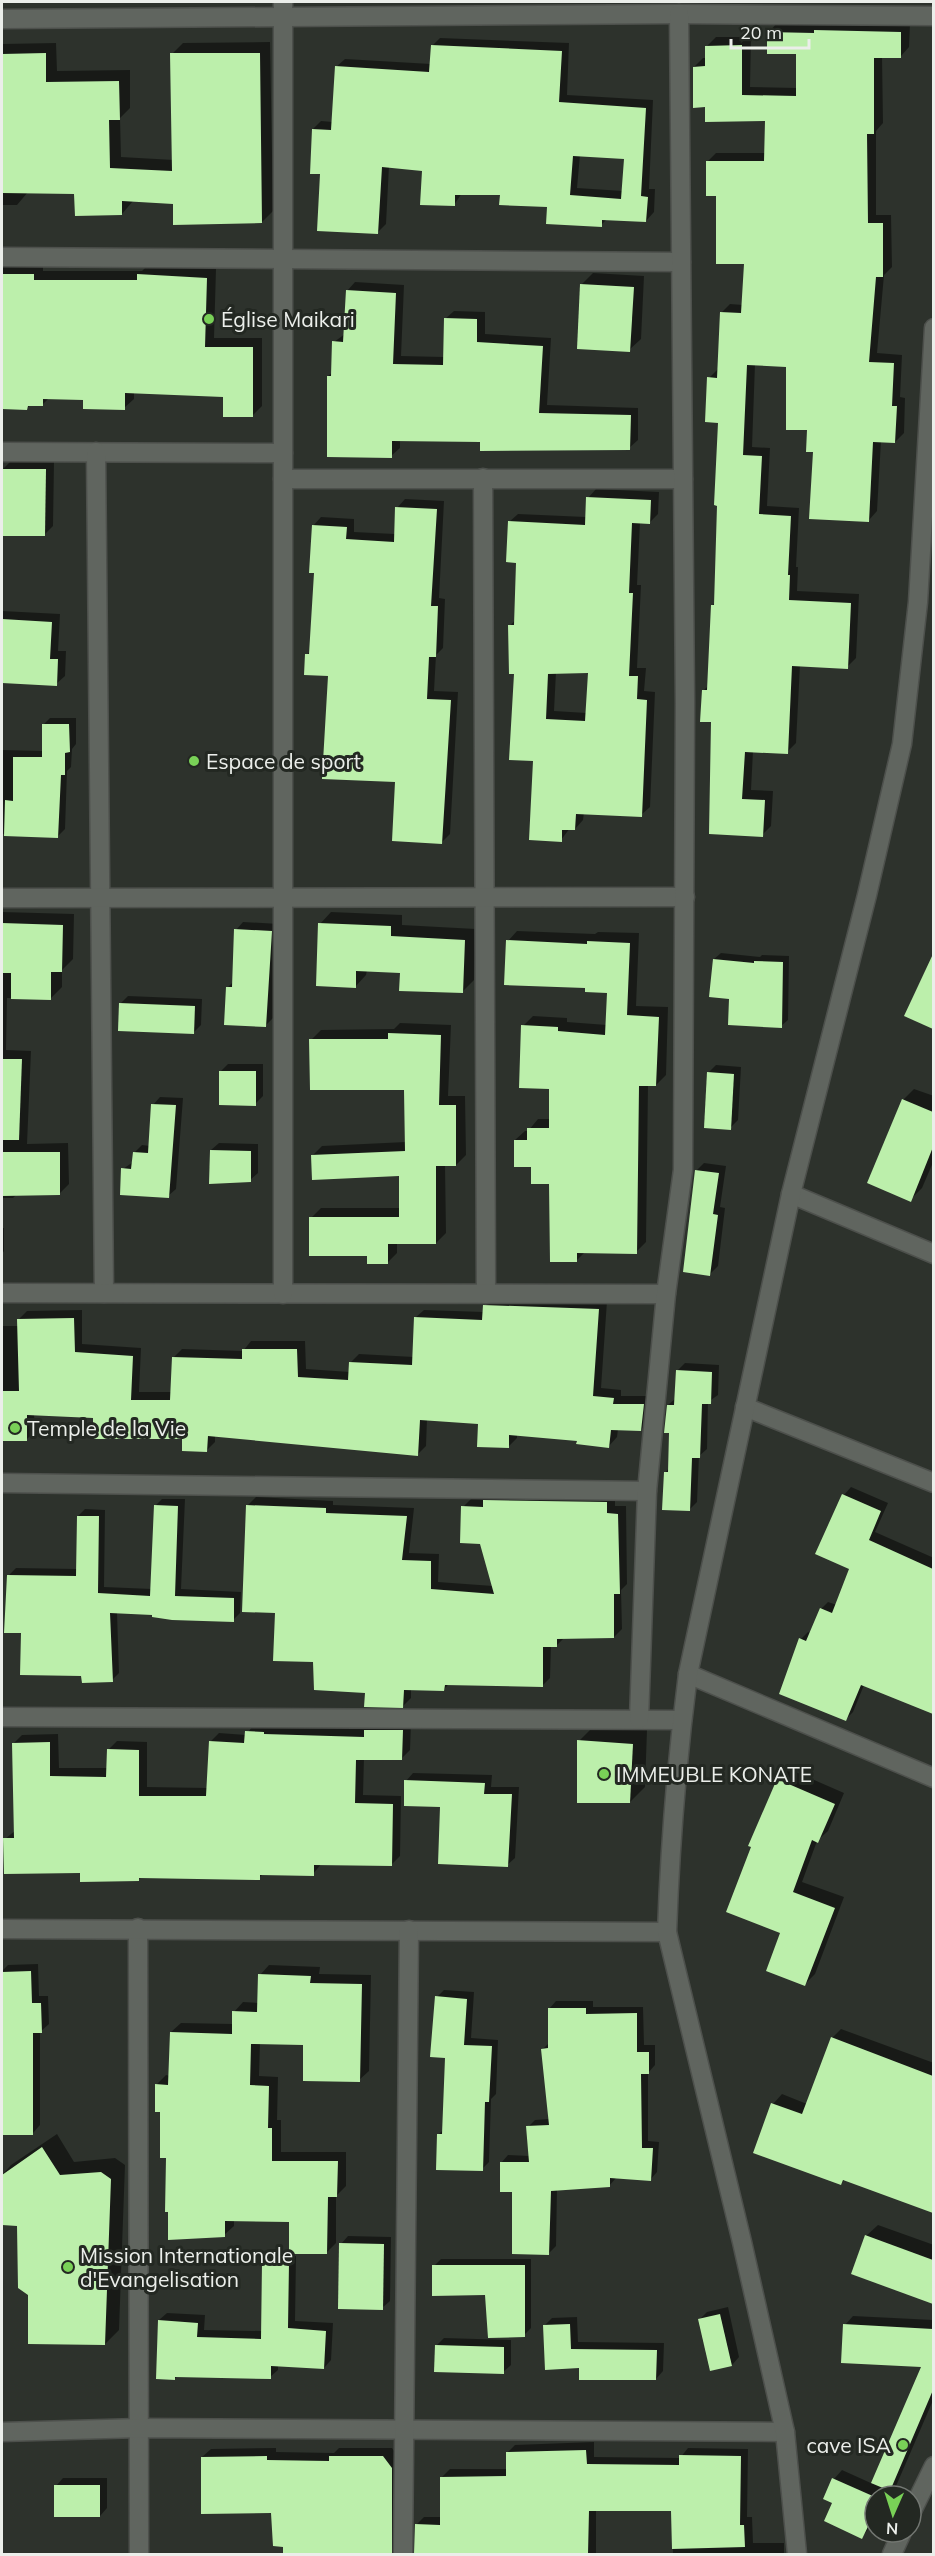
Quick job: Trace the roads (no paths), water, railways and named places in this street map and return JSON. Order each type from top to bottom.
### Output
[{"type":"street","points":[[283,9],[283,1294]]},
{"type":"street","points":[[2,19],[283,9],[933,16]]},
{"type":"street","points":[[639,1719],[647,1491],[666,1294],[683,1170],[685,897],[679,14]]},
{"type":"street","points":[[2,257],[681,262]]},
{"type":"street","points":[[797,2554],[784,2432],[742,2242],[667,1932],[682,1720],[688,1674],[791,1194],[867,895],[902,744],[918,602],[933,328]]},
{"type":"street","points":[[2,452],[283,453]]},
{"type":"street","points":[[96,452],[104,1293]]},
{"type":"street","points":[[483,478],[486,1294]]},
{"type":"street","points":[[283,479],[683,479]]},
{"type":"street","points":[[2,898],[685,897]]},
{"type":"street","points":[[791,1194],[933,1254]]},
{"type":"street","points":[[2,1293],[666,1294]]},
{"type":"street","points":[[745,1407],[933,1483]]},
{"type":"street","points":[[2,1483],[647,1491]]},
{"type":"street","points":[[688,1674],[933,1778]]},
{"type":"street","points":[[2,1717],[682,1720]]},
{"type":"street","points":[[138,1928],[139,2554]]},
{"type":"street","points":[[2,1929],[667,1932]]},
{"type":"street","points":[[403,2554],[409,1930]]},
{"type":"street","points":[[2,2432],[140,2428],[784,2432]]},
{"type":"street","points":[[923,2488],[933,2466]]},
{"type":"place","name":"Église Maikari","points":[[209,319]]},
{"type":"place","name":"Espace de sport","points":[[194,761]]},
{"type":"place","name":"Temple de la Vie","points":[[15,1428]]},
{"type":"place","name":"IMMEUBLE KONATE","points":[[604,1774]]},
{"type":"place","name":"Mission Internationale d'Evangelisation","points":[[68,2267]]},
{"type":"place","name":"cave ISA","points":[[903,2445]]}]
